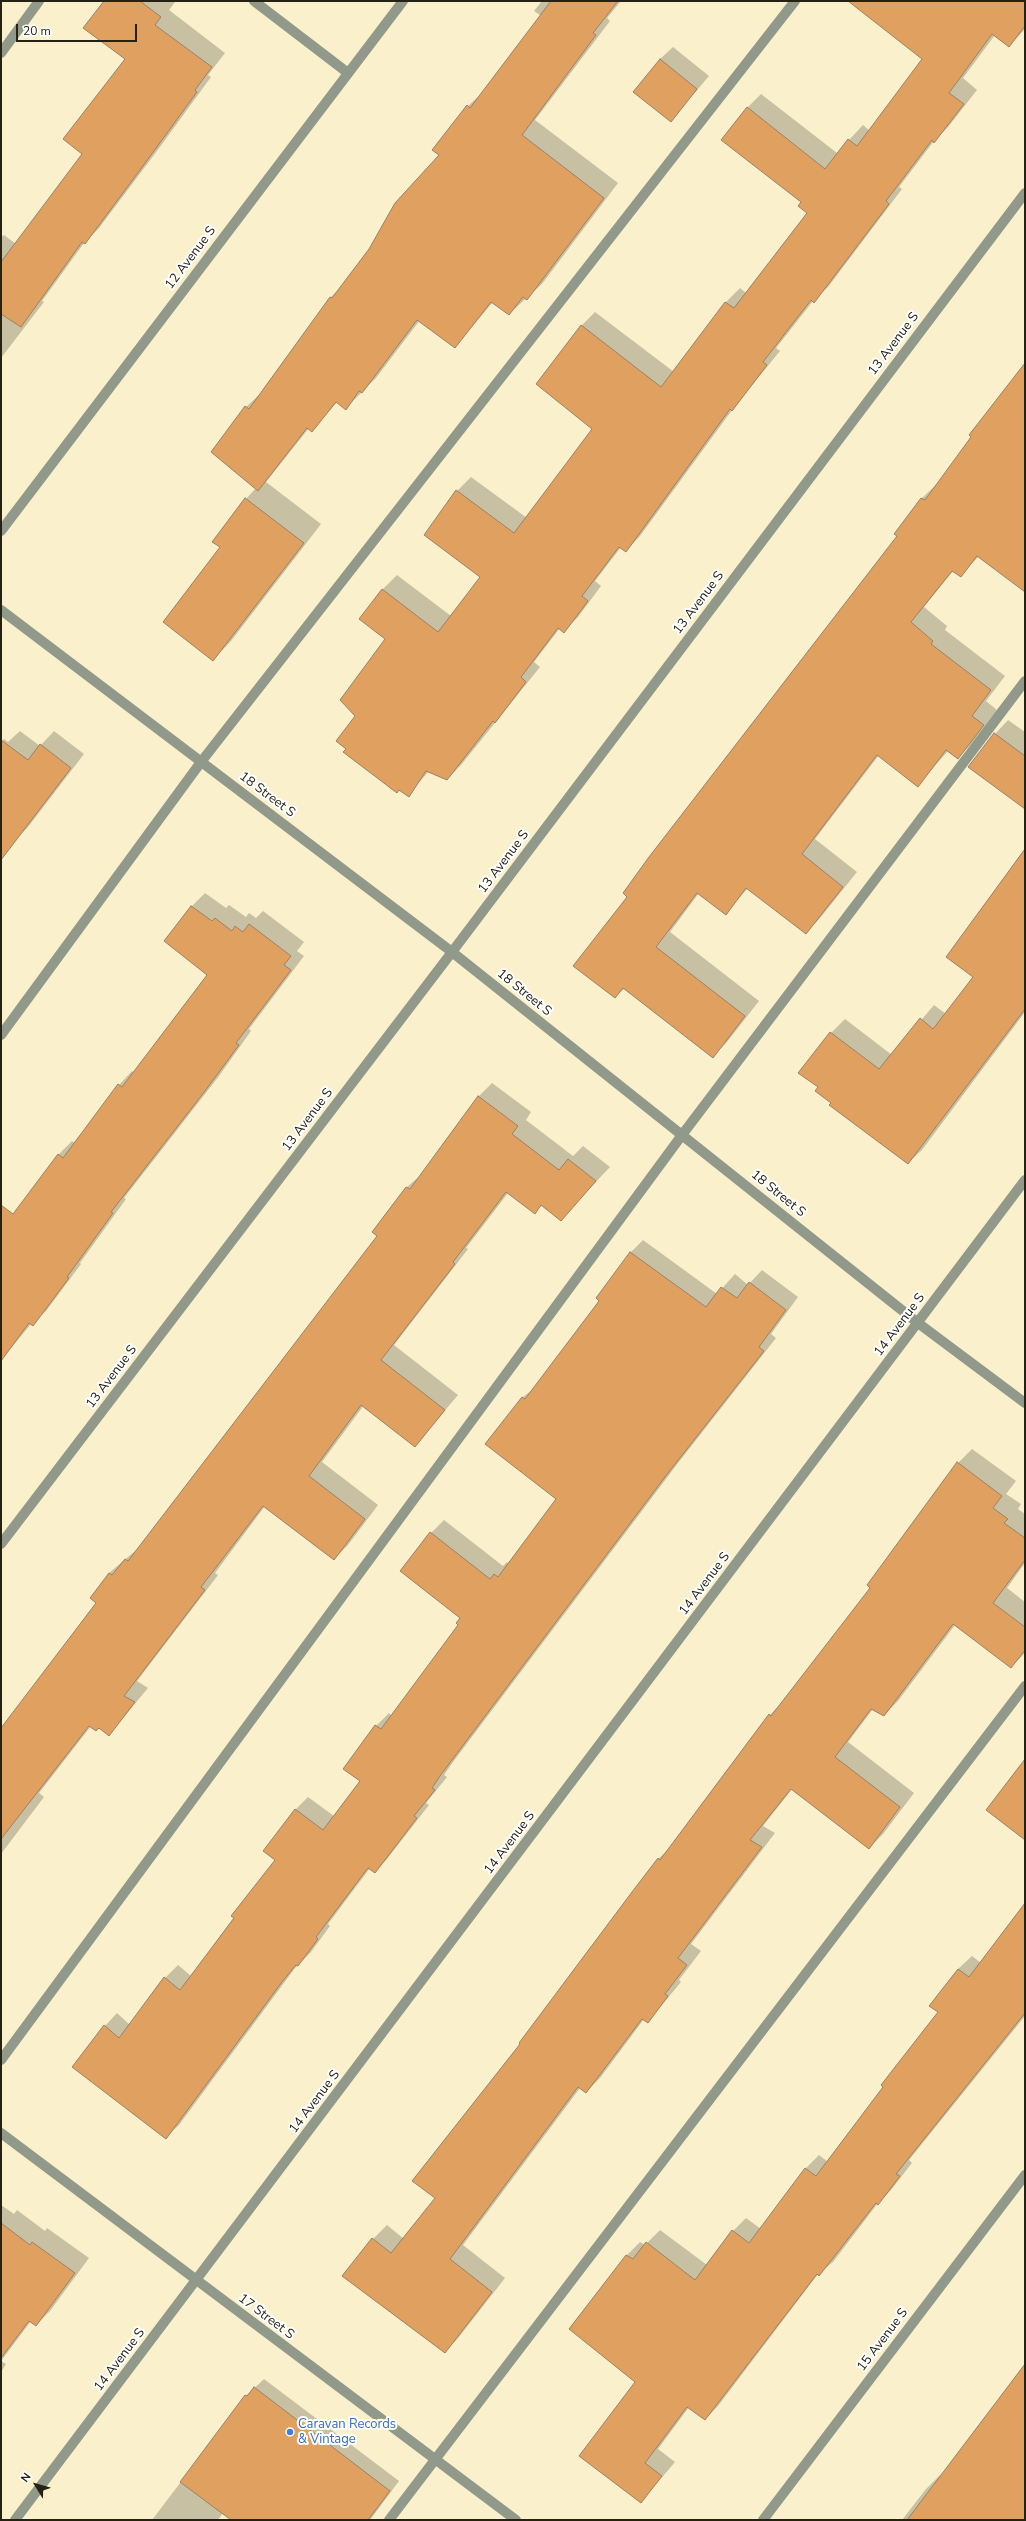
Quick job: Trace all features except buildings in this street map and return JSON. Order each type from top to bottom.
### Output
[{"type":"street","points":[[1,53],[39,1]]},
{"type":"street","points":[[254,1],[348,73]]},
{"type":"street","name":"12 Avenue S","points":[[1,531],[403,1]]},
{"type":"street","points":[[1,1035],[201,762],[794,1]]},
{"type":"street","name":"13 Avenue S","points":[[1,1544],[452,952],[1025,193]]},
{"type":"street","name":"18 Street S","points":[[1,610],[452,952],[918,1323],[1025,1403]]},
{"type":"street","points":[[1,2060],[682,1135],[1025,681]]},
{"type":"street","name":"14 Avenue S","points":[[15,2520],[1025,1180]]},
{"type":"street","points":[[389,2520],[1025,1686]]},
{"type":"street","name":"17 Street S","points":[[1,2133],[516,2520]]},
{"type":"street","name":"15 Avenue S","points":[[763,2520],[1025,2175]]},
{"type":"place","name":"Caravan Records & Vintage","points":[[290,2432]]}]
